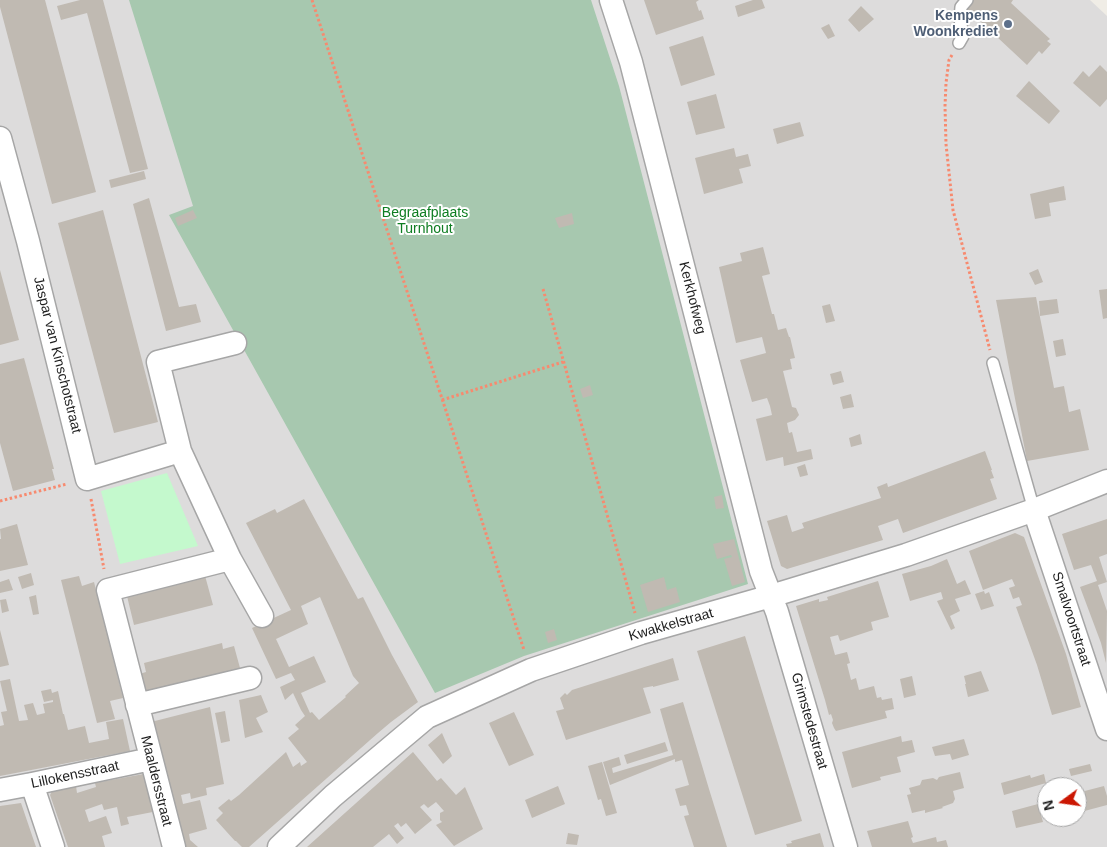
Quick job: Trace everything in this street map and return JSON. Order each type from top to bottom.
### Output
[{"type":"street","name":"Kerkhofweg","points":[[611,0],[631,62],[761,571],[771,596]]},
{"type":"street","name":"Jaspar van Kinschotstraat","points":[[0,138],[28,241],[87,479]]},
{"type":"street","points":[[235,342],[158,362],[180,451],[230,559],[262,616]]},
{"type":"street","points":[[87,479],[180,451]]},
{"type":"street","name":"Kwakkelstraat","points":[[278,847],[333,796],[427,717],[531,670],[641,633],[906,555],[1034,510],[1107,481]]},
{"type":"street","name":"Smalvoortstraat","points":[[1034,510],[1107,729]]},
{"type":"street","points":[[230,559],[108,590],[138,710],[250,678]]},
{"type":"street","name":"Grimstedestraat","points":[[771,596],[778,612],[846,847]]},
{"type":"street","name":"Maaldersstraat","points":[[138,710],[174,847]]},
{"type":"street","name":"Lillokensstraat","points":[[0,790],[151,759]]},
{"type":"street","points":[[32,784],[53,847]]},
{"type":"lane","points":[[959,43],[963,36],[960,19],[961,7],[967,0]]},
{"type":"lane","points":[[993,363],[1034,510]]},
{"type":"path","points":[[312,0],[531,670]]},
{"type":"path","points":[[959,43],[949,60],[946,83],[946,144],[953,210],[993,363]]},
{"type":"path","points":[[542,289],[641,633]]},
{"type":"path","points":[[442,400],[564,362]]},
{"type":"path","points":[[0,501],[87,479],[108,590]]},
{"type":"shaded area","points":[[0,0],[1090,0],[1107,16],[1107,847],[0,847]]},
{"type":"green space","name":"Begraafplaats Turnhout","points":[[129,0],[591,0],[619,86],[748,584],[524,656],[435,693],[169,215],[193,206]]},
{"type":"green space","points":[[167,473],[198,546],[120,564],[101,491]]},
{"type":"building","points":[[0,0],[45,0],[96,192],[52,204],[0,7]]},
{"type":"building","points":[[80,0],[103,0],[148,169],[130,173],[87,13],[61,20],[57,6]]},
{"type":"building","points":[[644,0],[699,0],[696,2],[704,19],[656,35]]},
{"type":"building","points":[[753,0],[762,0],[765,8],[738,17],[735,6]]},
{"type":"building","name":"Kempens Woonkrediet","points":[[973,0],[1013,0],[1011,3],[1050,39],[1047,41],[1051,44],[1042,54],[1039,51],[1027,65],[966,8]]},
{"type":"building","points":[[861,6],[874,19],[859,32],[848,20]]},
{"type":"building","points":[[829,24],[835,36],[828,39],[821,28]]},
{"type":"building","points":[[703,36],[715,75],[681,86],[669,47]]},
{"type":"building","points":[[1100,65],[1107,72],[1107,99],[1100,107],[1073,83],[1083,71],[1089,77]]},
{"type":"building","points":[[1029,81],[1060,111],[1049,124],[1016,96]]},
{"type":"building","points":[[716,94],[725,128],[696,135],[687,102]]},
{"type":"building","points":[[800,122],[804,136],[777,144],[773,129]]},
{"type":"building","points":[[734,148],[736,157],[748,154],[751,166],[739,169],[743,183],[704,194],[695,158]]},
{"type":"building","points":[[144,171],[146,179],[111,188],[109,180]]},
{"type":"building","points":[[1064,186],[1066,200],[1049,203],[1051,216],[1035,219],[1030,194]]},
{"type":"building","points":[[149,198],[179,307],[196,304],[201,322],[166,331],[133,204]]},
{"type":"building","points":[[103,210],[158,422],[114,433],[58,223]]},
{"type":"building","points":[[193,210],[197,218],[178,226],[175,218]]},
{"type":"building","points":[[572,213],[574,224],[559,228],[555,218]]},
{"type":"building","points":[[763,247],[770,274],[762,276],[772,314],[774,314],[778,330],[786,328],[795,358],[790,359],[792,369],[783,371],[792,407],[796,408],[799,415],[795,420],[787,423],[789,433],[792,432],[797,452],[811,449],[813,459],[784,466],[783,457],[766,461],[756,419],[772,415],[770,406],[767,398],[752,402],[740,360],[766,353],[762,337],[736,343],[719,267],[742,261],[740,253]]},
{"type":"building","points":[[1038,269],[1043,282],[1035,285],[1029,273]]},
{"type":"building","points":[[0,270],[19,340],[0,345]]},
{"type":"building","points":[[1107,289],[1107,318],[1103,319],[1099,290]]},
{"type":"building","points":[[1036,297],[1054,388],[1064,386],[1069,412],[1080,409],[1089,450],[1027,461],[996,300]]},
{"type":"building","points":[[1057,299],[1059,313],[1040,316],[1039,301]]},
{"type":"building","points":[[830,304],[835,321],[826,323],[822,306]]},
{"type":"building","points":[[1063,339],[1066,355],[1056,357],[1053,341]]},
{"type":"building","points":[[24,358],[54,469],[52,469],[55,480],[13,491],[0,443],[0,364]]},
{"type":"building","points":[[841,371],[844,382],[833,385],[830,374]]},
{"type":"building","points":[[590,385],[593,395],[583,398],[580,389]]},
{"type":"building","points":[[851,394],[854,407],[843,409],[840,397]]},
{"type":"building","points":[[860,434],[862,444],[851,447],[849,438]]},
{"type":"building","points":[[985,451],[994,478],[990,479],[997,499],[903,533],[898,519],[878,526],[883,540],[787,569],[781,566],[767,521],[787,515],[792,532],[804,528],[802,523],[881,498],[877,487],[887,483],[888,487]]},
{"type":"building","points":[[805,464],[808,475],[800,477],[797,467]]},
{"type":"building","points":[[722,495],[724,508],[716,509],[714,497]]},
{"type":"building","points":[[304,499],[358,599],[363,597],[418,702],[378,733],[249,847],[242,847],[216,820],[223,813],[218,808],[229,799],[231,801],[239,795],[286,752],[293,767],[300,762],[301,766],[307,762],[288,738],[299,729],[295,725],[305,716],[293,693],[285,700],[280,687],[295,680],[291,673],[276,679],[252,628],[291,610],[246,523],[275,509],[277,513]],"holes":[[[320,597],[353,676],[359,683],[346,697],[319,720],[312,712],[310,713],[301,693],[326,682],[314,656],[289,667],[276,639],[308,624],[301,606]]]},
{"type":"building","points":[[1107,519],[1107,554],[1099,557],[1107,582],[1098,585],[1107,611],[1106,663],[1101,643],[1080,587],[1097,581],[1091,565],[1074,570],[1062,534]]},
{"type":"building","points":[[17,524],[28,565],[0,571],[0,529]]},
{"type":"building","points":[[1015,533],[1024,537],[1066,654],[1081,707],[1052,715],[1037,665],[1016,607],[1022,605],[1019,597],[1013,599],[1009,588],[1015,586],[1012,579],[983,590],[969,551]]},
{"type":"building","points":[[734,539],[745,582],[732,586],[724,559],[732,557],[731,555],[717,559],[713,544]]},
{"type":"building","points":[[947,559],[957,584],[965,580],[971,594],[955,599],[960,611],[950,616],[955,628],[951,630],[937,601],[943,599],[941,592],[910,601],[902,574],[931,566]]},
{"type":"building","points":[[204,572],[213,605],[134,625],[126,592]]},
{"type":"building","points":[[31,573],[34,585],[22,589],[18,577]]},
{"type":"building","points":[[79,576],[82,586],[94,582],[123,698],[110,701],[115,719],[97,723],[61,580]]},
{"type":"building","points":[[664,577],[667,590],[676,587],[680,602],[648,612],[640,585]]},
{"type":"building","points":[[9,579],[13,590],[0,593],[0,582]]},
{"type":"building","points":[[878,581],[889,617],[871,622],[873,630],[840,641],[838,635],[830,637],[835,655],[847,652],[850,663],[847,664],[851,680],[856,678],[859,690],[874,686],[877,698],[881,697],[882,700],[892,698],[894,709],[885,711],[887,718],[836,731],[832,723],[831,714],[829,715],[796,606],[819,599],[819,602],[828,600],[827,597]]},
{"type":"building","points":[[984,591],[985,594],[989,592],[994,606],[981,610],[975,594]]},
{"type":"building","points":[[36,595],[39,614],[33,615],[29,597]]},
{"type":"building","points":[[6,599],[9,611],[2,613],[0,600]]},
{"type":"building","points":[[554,629],[557,640],[548,643],[545,632]]},
{"type":"building","points":[[0,630],[9,665],[0,667]]},
{"type":"building","points":[[745,636],[802,821],[755,835],[697,651]]},
{"type":"building","points":[[222,643],[223,649],[234,646],[240,668],[141,693],[136,675],[146,672],[144,663]]},
{"type":"building","points":[[673,658],[679,680],[643,688],[651,713],[566,740],[556,711],[564,709],[560,698],[565,693],[567,695],[572,690]]},
{"type":"building","points":[[981,671],[989,691],[968,697],[964,676]]},
{"type":"building","points":[[912,676],[916,695],[904,698],[900,679]]},
{"type":"building","points":[[10,679],[19,721],[28,720],[24,705],[33,703],[37,715],[45,713],[43,704],[53,702],[53,700],[44,702],[41,691],[51,689],[52,693],[58,691],[68,730],[85,726],[89,743],[109,739],[106,722],[123,719],[130,751],[0,776],[0,726],[4,725],[1,712],[7,711],[0,681]]},
{"type":"building","points":[[261,695],[268,712],[256,718],[263,732],[245,738],[239,700]]},
{"type":"building","points":[[683,702],[727,847],[694,847],[684,816],[689,815],[686,805],[680,806],[675,789],[689,785],[682,760],[675,762],[675,759],[610,785],[603,762],[619,757],[621,765],[612,768],[613,773],[673,755],[660,709]]},
{"type":"building","points":[[210,707],[224,784],[206,788],[207,795],[191,799],[190,793],[181,795],[183,804],[200,800],[207,829],[189,834],[190,840],[198,847],[179,847],[147,723]]},
{"type":"building","points":[[225,711],[230,741],[221,743],[215,713]]},
{"type":"building","points":[[514,712],[534,755],[509,766],[489,723]]},
{"type":"building","points":[[442,733],[452,756],[443,764],[428,745]]},
{"type":"building","points":[[901,736],[902,742],[912,740],[915,752],[897,757],[901,772],[880,777],[881,780],[852,788],[842,752]]},
{"type":"building","points":[[964,739],[969,755],[952,760],[950,754],[935,756],[932,747]]},
{"type":"building","points":[[665,742],[668,751],[627,764],[624,755]]},
{"type":"building","points":[[413,752],[437,781],[441,778],[456,795],[465,787],[483,829],[454,846],[436,825],[442,822],[440,820],[440,813],[444,811],[436,802],[428,808],[424,804],[420,807],[432,820],[415,834],[406,823],[401,827],[398,823],[394,826],[404,838],[397,844],[389,834],[373,847],[307,847]]},
{"type":"building","points":[[602,762],[617,813],[606,816],[601,799],[598,800],[588,766]]},
{"type":"building","points":[[1090,764],[1092,771],[1071,776],[1069,769]]},
{"type":"building","points":[[960,772],[964,788],[953,791],[955,799],[953,803],[925,813],[925,810],[912,813],[907,795],[911,794],[909,788],[920,785],[922,780],[933,778],[937,780],[939,777]]},
{"type":"building","points":[[149,773],[158,811],[127,817],[129,824],[121,826],[117,807],[104,810],[102,804],[85,810],[89,822],[106,816],[112,833],[102,836],[105,847],[68,847],[50,795],[52,791],[76,786],[77,793],[96,787],[95,783]]},
{"type":"building","points":[[1044,774],[1045,777],[1037,777],[1037,786],[1004,795],[1001,783],[1030,775],[1031,778]]},
{"type":"building","points":[[558,786],[565,804],[532,818],[525,800]]},
{"type":"building","points":[[1104,786],[1107,805],[1087,810],[1087,790]]},
{"type":"building","points":[[21,803],[36,847],[0,847],[0,806]]},
{"type":"building","points":[[1037,804],[1037,823],[1016,828],[1012,811]]},
{"type":"building","points":[[908,821],[913,843],[936,837],[937,842],[946,840],[948,847],[872,847],[867,831]]},
{"type":"building","points":[[568,833],[579,835],[577,845],[566,844]]},
{"type":"building","points":[[820,833],[824,847],[787,847],[786,844],[792,843],[791,841]]},
{"type":"place","name":"Kempens Woonkrediet","points":[[1008,24]]}]
